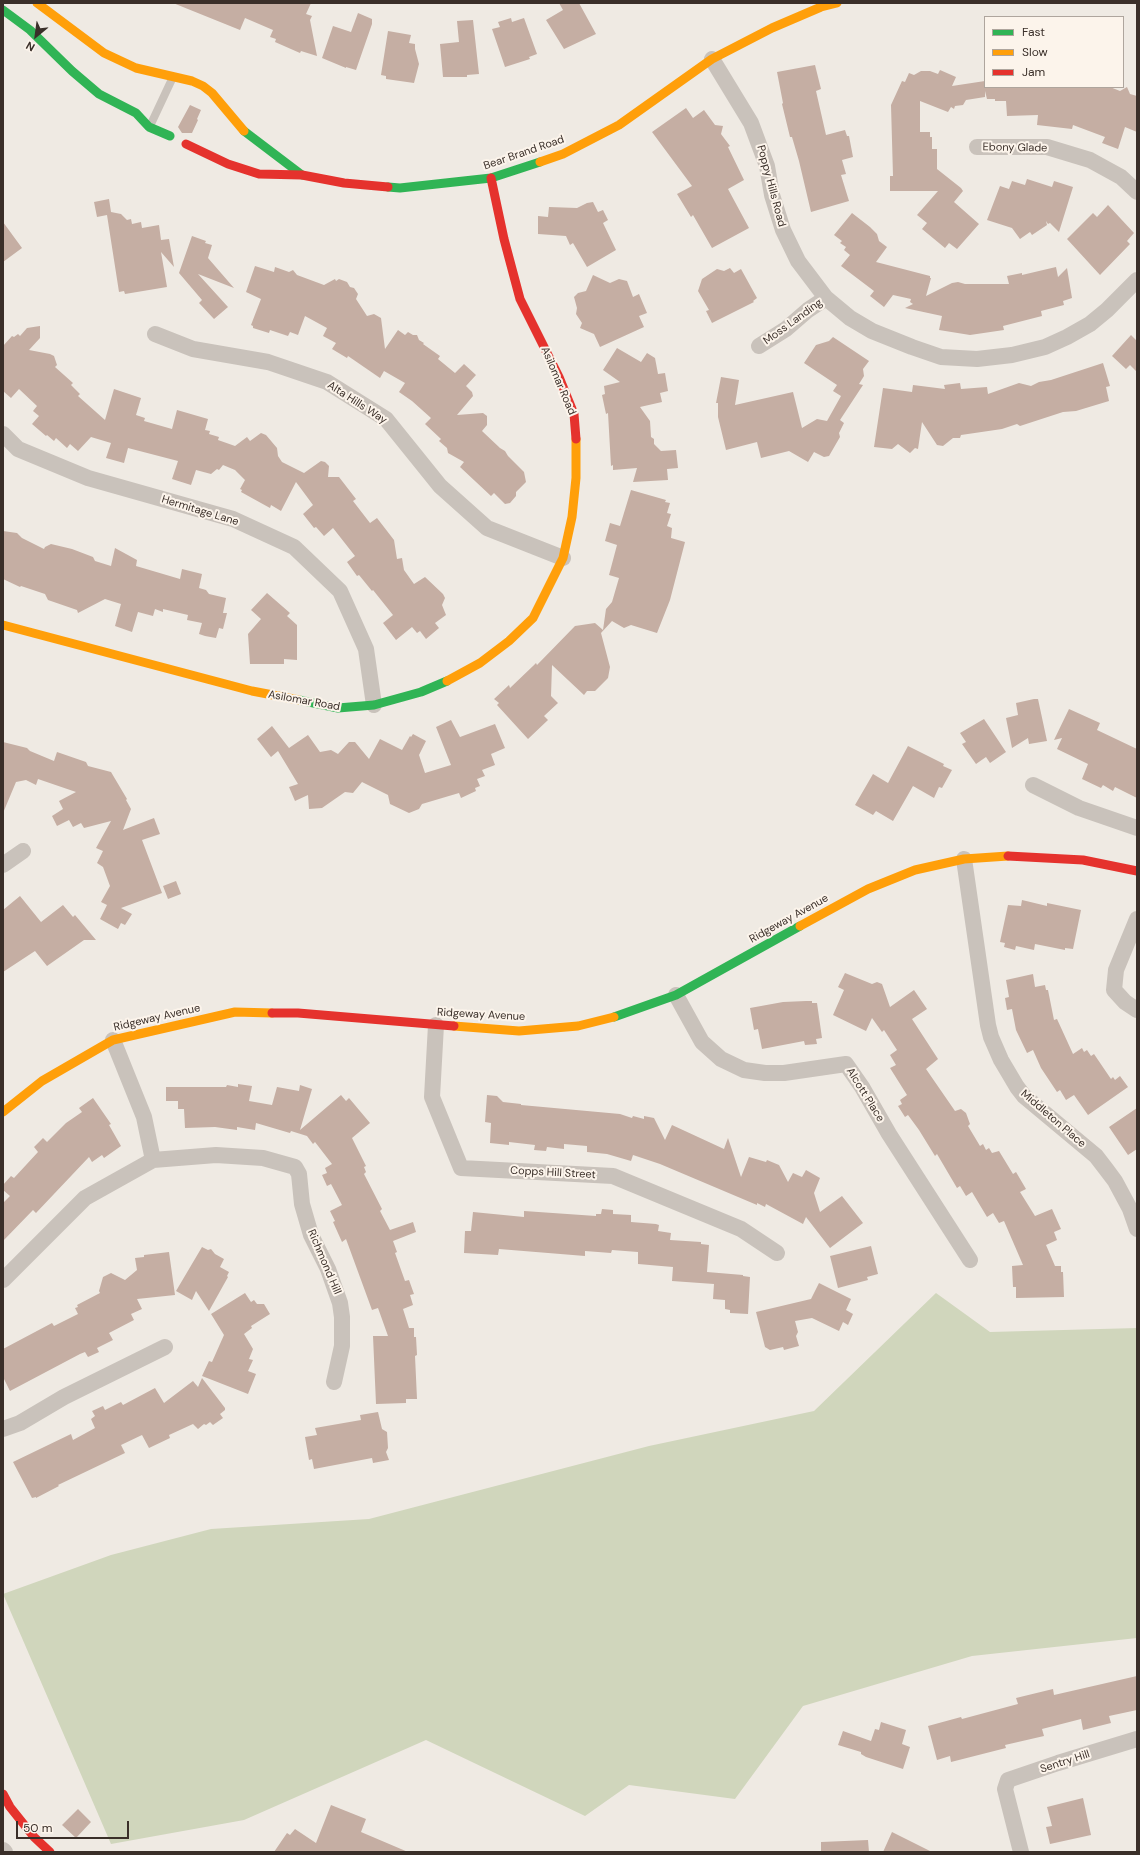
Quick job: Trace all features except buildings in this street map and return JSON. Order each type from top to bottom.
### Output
[{"type":"street","name":"Bear Brand Road","points":[[37,3],[104,53],[136,68],[192,81],[208,89],[248,136],[302,176]]},
{"type":"street","name":"Bear Brand Road","points":[[186,144],[228,164],[259,174],[302,176],[344,183],[400,188],[492,178],[563,154],[619,125],[712,59],[772,28],[821,7],[837,3]]},
{"type":"street","points":[[3,10],[30,30],[72,71],[99,94],[136,113],[149,127],[170,136]]},
{"type":"street","name":"Poppy Hills Road","points":[[712,59],[740,102],[760,144],[767,166],[772,194],[786,238],[798,261],[826,298],[850,318],[872,331],[941,357],[977,358],[1012,355],[1045,347],[1090,324],[1108,310],[1137,280]]},
{"type":"street","name":"Ebony Glade","points":[[977,147],[1047,147],[1090,160],[1121,177],[1137,192]]},
{"type":"street","name":"Asilomar Road","points":[[3,625],[273,696],[338,708],[374,705],[420,692],[454,678],[480,664],[509,641],[533,618],[563,558],[572,517],[576,478],[574,414],[559,377],[520,299],[504,239],[492,178]]},
{"type":"street","name":"Moss Landing","points":[[759,346],[786,329],[808,310],[826,298]]},
{"type":"street","name":"Alta Hills Way","points":[[155,334],[193,349],[268,362],[328,382],[386,419],[440,486],[487,528],[563,558]]},
{"type":"street","name":"Hermitage Lane","points":[[3,434],[18,449],[88,478],[233,519],[294,547],[340,591],[366,648],[374,705]]},
{"type":"street","points":[[1033,785],[1079,808],[1137,828]]},
{"type":"street","points":[[3,865],[23,851]]},
{"type":"street","name":"Ridgeway Avenue","points":[[3,1112],[42,1081],[113,1040],[235,1012],[298,1013],[519,1031],[578,1026],[625,1014],[676,995],[868,889],[915,870],[964,859],[1000,856],[1083,860],[1137,871]]},
{"type":"street","name":"Middleton Place","points":[[964,859],[988,1025],[991,1037],[1001,1060],[1024,1096],[1096,1156],[1116,1182],[1130,1209],[1137,1229]]},
{"type":"street","points":[[1137,919],[1116,970],[1114,990],[1125,1002],[1137,1010]]},
{"type":"street","name":"Alcott Place","points":[[676,995],[702,1042],[721,1060],[744,1070],[766,1073],[784,1073],[846,1064],[970,1260]]},
{"type":"street","name":"Copps Hill Street","points":[[436,1025],[432,1097],[461,1168],[613,1176],[741,1229],[777,1253]]},
{"type":"street","points":[[113,1040],[144,1117],[153,1160]]},
{"type":"street","name":"Richmond Hill","points":[[3,1280],[85,1198],[153,1160],[216,1155],[263,1158],[295,1167],[299,1174],[302,1204],[310,1235],[328,1269],[340,1303],[342,1317],[342,1346],[334,1382]]},
{"type":"street","points":[[3,1428],[20,1422],[64,1397],[165,1347]]},
{"type":"street","name":"Sentry Hill","points":[[1021,1852],[1005,1789],[1008,1780],[1137,1739]]},
{"type":"street","points":[[3,1794],[10,1807],[34,1837],[50,1852]]},
{"type":"lane","points":[[149,127],[173,77]]},
{"type":"green space","points":[[936,1293],[990,1332],[1137,1328],[1137,1638],[972,1656],[803,1706],[735,1799],[629,1785],[585,1816],[426,1740],[244,1820],[111,1844],[3,1594],[111,1555],[211,1529],[369,1519],[649,1446],[814,1411]]},
{"type":"traffic: fast","points":[[3,10],[30,30],[72,71],[99,94],[136,113],[149,127],[170,136]]},
{"type":"traffic: fast","points":[[244,131],[302,175]]},
{"type":"traffic: fast","points":[[388,187],[400,188],[491,178],[540,162]]},
{"type":"traffic: fast","points":[[299,700],[338,708],[374,705],[421,692],[447,681]]},
{"type":"traffic: fast","points":[[614,1017],[676,995],[800,926]]},
{"type":"traffic: slow","points":[[37,3],[104,53],[136,68],[192,81],[203,86],[212,93],[244,131]]},
{"type":"traffic: slow","points":[[540,162],[563,154],[619,125],[712,59],[772,28],[821,7],[837,3]]},
{"type":"traffic: slow","points":[[447,681],[480,663],[509,641],[533,618],[563,558],[572,517],[576,478],[576,439]]},
{"type":"traffic: slow","points":[[3,625],[252,691],[299,700]]},
{"type":"traffic: slow","points":[[800,926],[868,889],[915,870],[964,859],[1008,856]]},
{"type":"traffic: slow","points":[[3,1112],[42,1081],[113,1040],[235,1012],[272,1013]]},
{"type":"traffic: slow","points":[[454,1026],[519,1031],[578,1026],[614,1017]]},
{"type":"traffic: jam","points":[[186,144],[228,164],[259,174],[302,175],[344,183],[388,187]]},
{"type":"traffic: jam","points":[[491,178],[504,239],[520,299],[559,377],[574,414],[576,439]]},
{"type":"traffic: jam","points":[[1008,856],[1083,860],[1137,871]]},
{"type":"traffic: jam","points":[[272,1013],[298,1013],[454,1026]]},
{"type":"traffic: jam","points":[[3,1794],[10,1807],[34,1837],[50,1852]]}]
